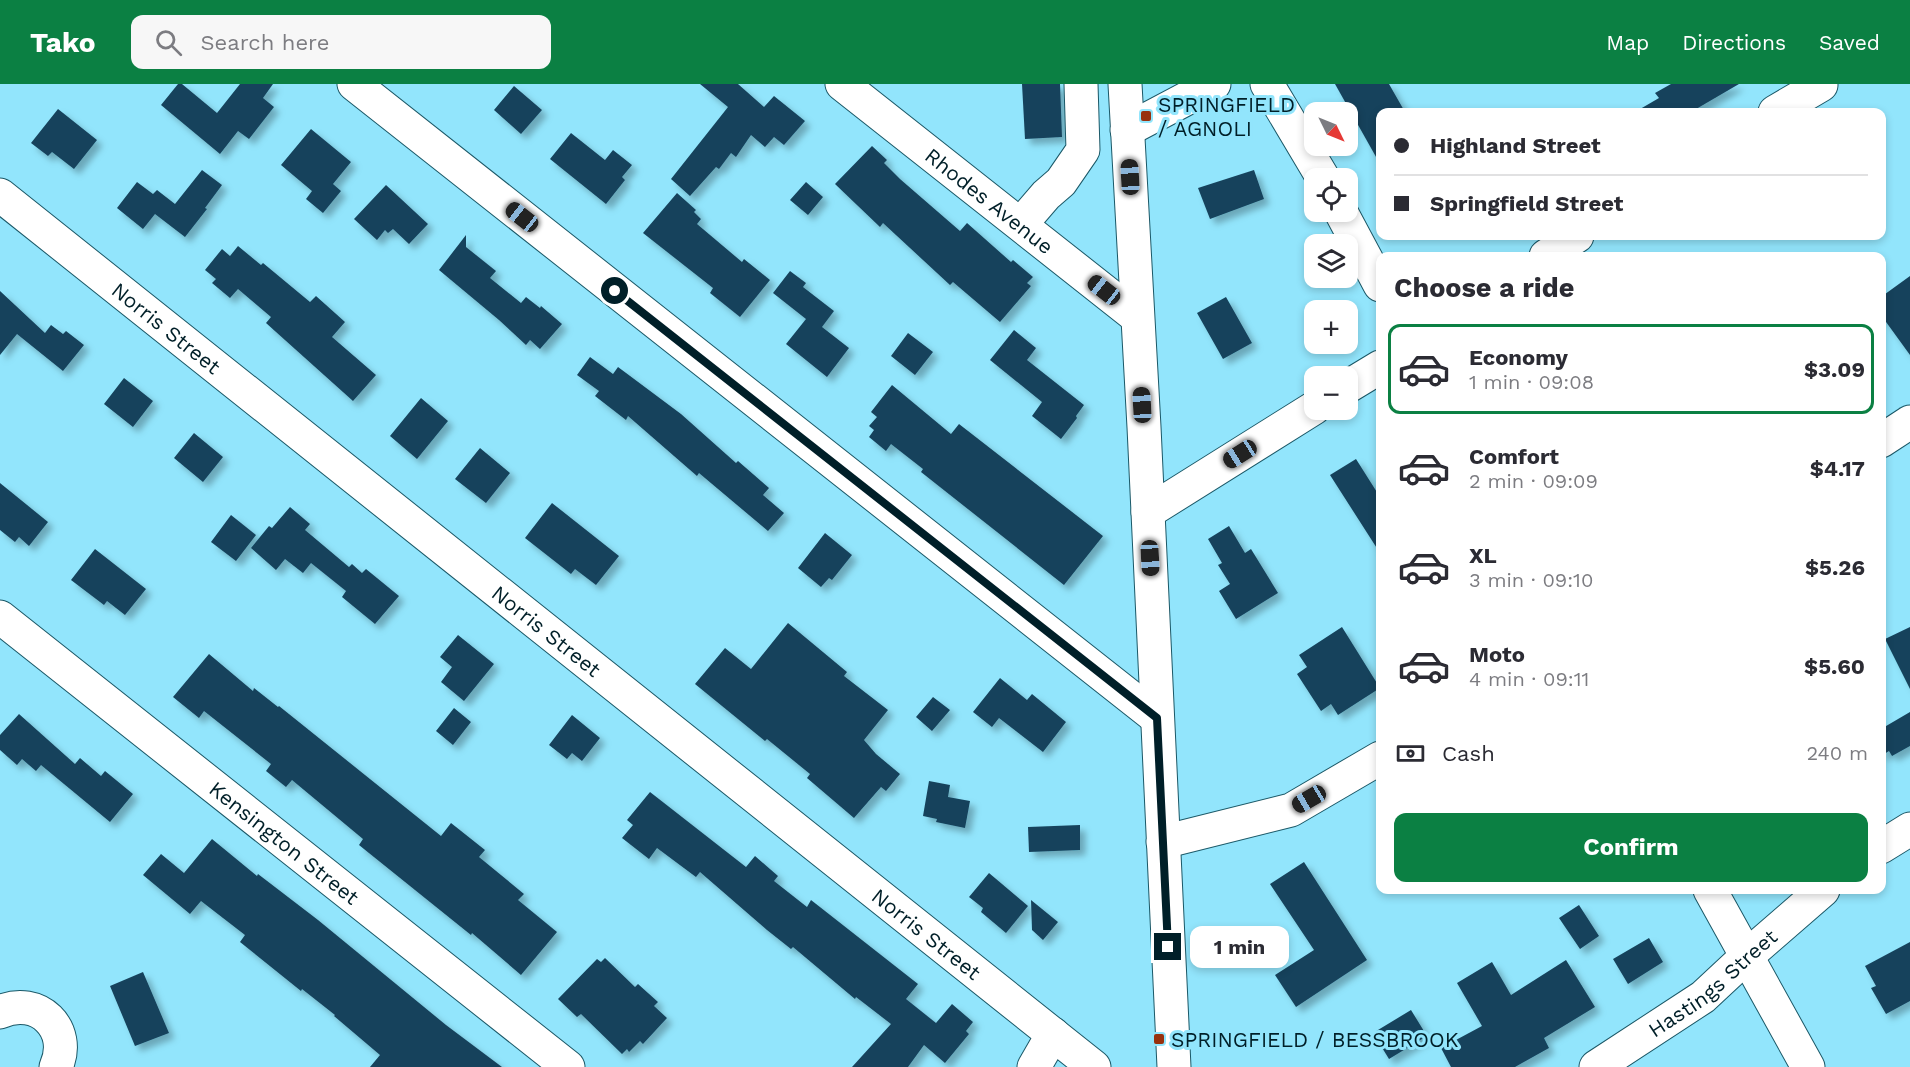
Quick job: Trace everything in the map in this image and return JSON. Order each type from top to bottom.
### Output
[{"type":"street","points":[[354,84],[1157,718]]},
{"type":"street","name":"Rhodes Avenue","points":[[843,84],[1137,316]]},
{"type":"street","points":[[1021,224],[1046,195],[1061,182],[1083,150],[1081,84]]},
{"type":"street","points":[[1125,84],[1174,1067]]},
{"type":"street","points":[[1127,130],[1214,84]]},
{"type":"street","points":[[1267,84],[1317,168]]},
{"type":"street","points":[[1782,108],[1821,85]]},
{"type":"street","name":"Norris Street","points":[[0,195],[1094,1067]]},
{"type":"street","points":[[1346,222],[1376,278]]},
{"type":"street","points":[[1552,252],[1571,240]]},
{"type":"street","points":[[1358,380],[1376,369]]},
{"type":"street","points":[[1148,512],[1304,414]]},
{"type":"street","points":[[1886,438],[1910,422]]},
{"type":"street","name":"Kensington Street","points":[[0,617],[568,1067]]},
{"type":"street","points":[[1163,842],[1291,810],[1376,760]]},
{"type":"street","points":[[1886,845],[1910,829]]},
{"type":"street","points":[[1712,894],[1808,1067]]},
{"type":"street","name":"Hastings Street","points":[[1596,1067],[1703,997],[1818,894]]},
{"type":"street","points":[[0,1012],[9,1008],[32,1009],[42,1013],[51,1021],[60,1042],[60,1054],[56,1067]]},
{"type":"street","points":[[1034,1067],[1053,1034]]},
{"type":"building","points":[[178,84],[182,84],[217,113],[240,84],[273,84],[263,98],[274,107],[249,139],[238,131],[220,154],[161,105]]},
{"type":"building","points":[[700,84],[738,84],[764,107],[774,96],[805,121],[784,145],[774,137],[765,147],[751,135],[736,157],[731,153],[719,169],[716,167],[690,196],[671,179],[728,107]]},
{"type":"building","points":[[1022,84],[1060,84],[1062,137],[1025,139]]},
{"type":"building","points":[[1335,84],[1389,84],[1403,108],[1376,108],[1376,157],[1358,125],[1358,102],[1345,102]]},
{"type":"building","points":[[1671,84],[1739,84],[1698,108],[1642,108],[1659,98],[1655,93]]},
{"type":"building","points":[[514,86],[542,110],[521,134],[494,110]]},
{"type":"building","points":[[58,109],[97,140],[74,169],[52,152],[48,156],[31,143]]},
{"type":"building","points":[[311,129],[351,162],[333,184],[341,191],[323,213],[306,199],[312,191],[281,165]]},
{"type":"building","points":[[571,133],[605,160],[613,150],[632,165],[622,177],[625,180],[606,204],[550,159]]},
{"type":"building","points":[[872,146],[887,160],[884,163],[900,179],[960,231],[967,223],[1011,262],[1013,260],[1033,277],[1027,283],[1031,286],[1000,322],[953,282],[950,285],[883,223],[880,227],[835,184]]},
{"type":"building","points":[[202,170],[222,185],[185,237],[155,214],[143,229],[117,208],[137,182],[153,194],[157,190],[175,204]]},
{"type":"building","points":[[1254,170],[1264,199],[1210,219],[1198,188]]},
{"type":"building","points":[[806,182],[823,197],[808,215],[790,200]]},
{"type":"building","points":[[386,185],[428,224],[409,244],[393,229],[388,233],[385,230],[377,240],[354,219]]},
{"type":"building","points":[[677,193],[696,210],[694,212],[701,219],[697,224],[742,262],[744,259],[770,280],[740,317],[710,293],[713,288],[643,233]]},
{"type":"building","points":[[466,235],[466,247],[496,271],[490,278],[521,303],[526,297],[540,308],[541,306],[562,324],[540,349],[530,340],[526,345],[439,270]]},
{"type":"building","points":[[238,246],[261,265],[263,263],[310,302],[316,296],[345,322],[332,337],[376,375],[353,401],[266,323],[271,317],[238,289],[230,298],[212,283],[216,279],[205,270],[222,249],[230,256]]},
{"type":"building","points":[[790,271],[806,283],[803,287],[834,311],[822,327],[849,348],[827,377],[786,344],[806,319],[773,293]]},
{"type":"building","points":[[1910,276],[1910,355],[1886,322],[1886,293]]},
{"type":"building","points":[[0,291],[45,333],[51,325],[63,334],[66,331],[84,345],[63,371],[17,334],[0,355]]},
{"type":"building","points":[[1226,297],[1252,343],[1223,359],[1197,313]]},
{"type":"building","points":[[1014,330],[1036,348],[1027,360],[1084,405],[1061,439],[1032,416],[1042,402],[990,360]]},
{"type":"building","points":[[908,333],[933,352],[915,375],[891,356]]},
{"type":"building","points":[[590,357],[613,374],[618,367],[681,414],[736,463],[738,461],[769,488],[763,495],[784,513],[768,531],[699,473],[697,476],[628,416],[626,420],[595,396],[599,391],[577,375]]},
{"type":"building","points":[[124,378],[153,401],[133,427],[104,404]]},
{"type":"building","points":[[892,385],[951,434],[959,424],[1103,536],[1064,585],[921,472],[923,469],[891,444],[886,451],[869,437],[874,430],[869,426],[877,417],[871,412]]},
{"type":"building","points":[[421,398],[448,421],[417,459],[390,436]]},
{"type":"building","points":[[194,433],[223,457],[203,482],[174,458]]},
{"type":"building","points":[[480,448],[510,473],[486,503],[455,479]]},
{"type":"building","points":[[1356,459],[1376,491],[1376,547],[1330,475]]},
{"type":"building","points":[[0,483],[48,522],[29,546],[19,537],[15,542],[0,530]]},
{"type":"building","points":[[552,503],[619,556],[596,585],[575,569],[571,574],[525,538]]},
{"type":"building","points":[[290,507],[310,524],[305,530],[349,567],[352,564],[362,573],[366,569],[399,596],[375,624],[342,597],[346,591],[311,563],[303,573],[285,559],[276,570],[251,548],[269,526],[272,528]]},
{"type":"building","points":[[231,515],[256,535],[236,561],[211,542]]},
{"type":"building","points":[[1229,526],[1245,553],[1251,549],[1278,593],[1236,619],[1219,591],[1230,584],[1218,565],[1222,563],[1208,539]]},
{"type":"building","points":[[825,533],[852,555],[832,580],[829,578],[821,587],[798,568]]},
{"type":"building","points":[[95,549],[146,589],[125,615],[107,601],[104,605],[71,580]]},
{"type":"building","points":[[788,623],[847,672],[844,676],[888,710],[864,740],[876,754],[900,774],[886,791],[881,787],[854,818],[807,778],[810,774],[695,684],[725,648],[751,669]]},
{"type":"building","points":[[1342,627],[1376,682],[1376,691],[1338,715],[1331,704],[1321,711],[1297,674],[1307,667],[1299,655]]},
{"type":"building","points":[[1910,627],[1910,689],[1886,641],[1886,639]]},
{"type":"building","points":[[458,635],[494,664],[464,701],[441,682],[452,667],[440,657]]},
{"type":"building","points":[[209,654],[253,691],[254,688],[279,706],[441,836],[451,823],[485,850],[479,857],[524,894],[518,900],[557,932],[521,975],[472,933],[471,935],[359,845],[363,839],[292,780],[286,787],[266,771],[271,764],[204,711],[199,718],[173,697]]},
{"type":"building","points":[[1000,678],[1027,700],[1032,694],[1066,722],[1043,752],[999,718],[992,727],[973,712]]},
{"type":"building","points":[[933,697],[950,710],[932,731],[916,717]]},
{"type":"building","points":[[454,708],[471,722],[453,745],[436,731]]},
{"type":"building","points":[[1910,712],[1910,746],[1892,756],[1889,751],[1886,753],[1886,726]]},
{"type":"building","points":[[19,714],[75,764],[80,758],[101,776],[105,771],[133,794],[110,822],[41,765],[36,771],[22,759],[17,765],[0,750],[0,735]]},
{"type":"building","points":[[572,715],[600,738],[582,761],[572,753],[567,759],[549,745]]},
{"type":"building","points":[[929,781],[950,785],[948,797],[970,801],[965,828],[936,822],[937,819],[923,816]]},
{"type":"building","points":[[650,792],[746,867],[755,856],[778,876],[774,881],[807,907],[811,900],[918,984],[906,999],[936,1023],[952,1004],[973,1022],[966,1031],[969,1034],[945,1063],[924,1045],[908,1067],[852,1067],[891,1024],[856,997],[855,999],[793,947],[791,949],[767,930],[700,872],[696,877],[657,848],[649,859],[622,838],[633,825],[627,820]]},
{"type":"building","points":[[1080,825],[1080,850],[1029,852],[1028,827]]},
{"type":"building","points":[[212,839],[257,876],[258,874],[318,920],[446,1025],[502,1067],[370,1067],[380,1055],[335,1015],[240,942],[245,935],[201,901],[190,914],[143,875],[161,854],[184,873]]},
{"type":"building","points":[[1304,862],[1367,960],[1296,1007],[1275,975],[1314,950],[1270,884]]},
{"type":"building","points":[[989,873],[1028,906],[1006,933],[981,912],[983,908],[969,897]]},
{"type":"building","points":[[1031,900],[1058,922],[1043,940],[1032,930]]},
{"type":"building","points":[[1579,905],[1599,936],[1580,949],[1559,918]]},
{"type":"building","points":[[1649,938],[1663,962],[1628,984],[1613,959]]},
{"type":"building","points":[[1910,942],[1910,1001],[1886,1014],[1871,988],[1876,986],[1865,966]]},
{"type":"building","points":[[605,958],[635,987],[638,984],[658,1002],[654,1006],[667,1018],[643,1044],[640,1041],[629,1052],[627,1049],[622,1054],[581,1014],[577,1017],[558,999],[597,959],[601,962]]},
{"type":"building","points":[[1566,960],[1595,1007],[1544,1038],[1549,1048],[1515,1067],[1451,1067],[1441,1048],[1482,1026],[1457,983],[1492,962],[1511,995]]},
{"type":"building","points":[[143,972],[169,1033],[135,1046],[110,986]]},
{"type":"building","points":[[1411,1010],[1427,1036],[1389,1059],[1373,1033]]},
{"type":"place","name":"SPRINGFIELD / AGNOLI","points":[[1146,116]]},
{"type":"place","name":"SPRINGFIELD / BESSBROOK","points":[[1159,1039]]},
{"type":"route","points":[[615,291],[1157,718],[1168,947]]}]
